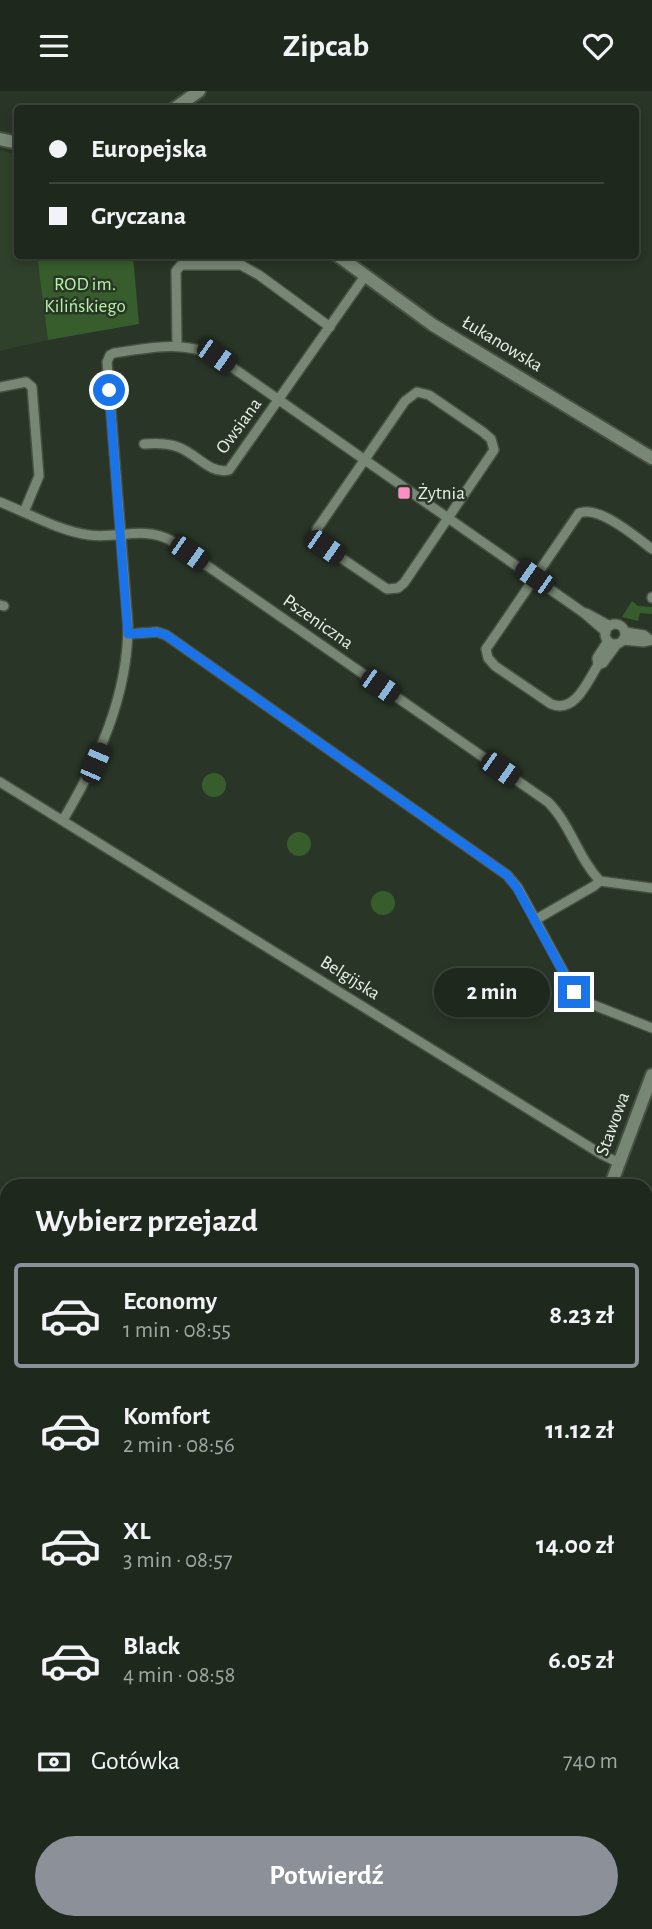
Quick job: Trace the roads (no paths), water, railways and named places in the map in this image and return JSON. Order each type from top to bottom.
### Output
[{"type":"street","points":[[180,105],[199,91]]},
{"type":"street","name":"Łukanowska","points":[[342,259],[433,325],[652,458]]},
{"type":"street","points":[[177,345],[176,271],[178,266],[185,264],[241,265],[330,327]]},
{"type":"street","name":"Owsiana","points":[[144,444],[165,443],[177,446],[215,470],[226,471],[235,464],[365,276]]},
{"type":"street","points":[[63,820],[88,777],[102,745],[123,673],[128,634],[108,358],[114,353],[177,345],[216,356],[584,613],[591,613],[615,636],[644,642],[651,639]]},
{"type":"street","points":[[0,387],[26,381],[32,387],[39,476],[24,512]]},
{"type":"street","points":[[417,392],[429,395],[488,436],[494,446],[491,457],[398,588],[387,589],[364,574],[322,545],[317,533],[318,526],[365,459],[408,398],[417,392]]},
{"type":"street","name":"Pszeniczna","points":[[0,502],[82,534],[152,533],[170,540],[548,802],[560,817],[589,869],[600,881]]},
{"type":"street","points":[[615,636],[597,658],[598,665],[571,704],[561,707],[551,704],[495,666],[488,658],[488,644],[577,515],[583,511],[600,513],[652,549]]},
{"type":"street","points":[[128,634],[157,632],[166,635],[507,875],[517,888],[576,995],[586,1002],[652,1028]]},
{"type":"street","name":"Belgijska","points":[[0,782],[619,1163]]},
{"type":"street","points":[[535,920],[600,881],[652,887]]},
{"type":"street","name":"Stawowa","points":[[613,1179],[652,1075]]},
{"type":"place","name":"Żytnia","points":[[404,493]]},
{"type":"park label","name":"ROD im. Kilińskiego","points":[[85,295]]}]
